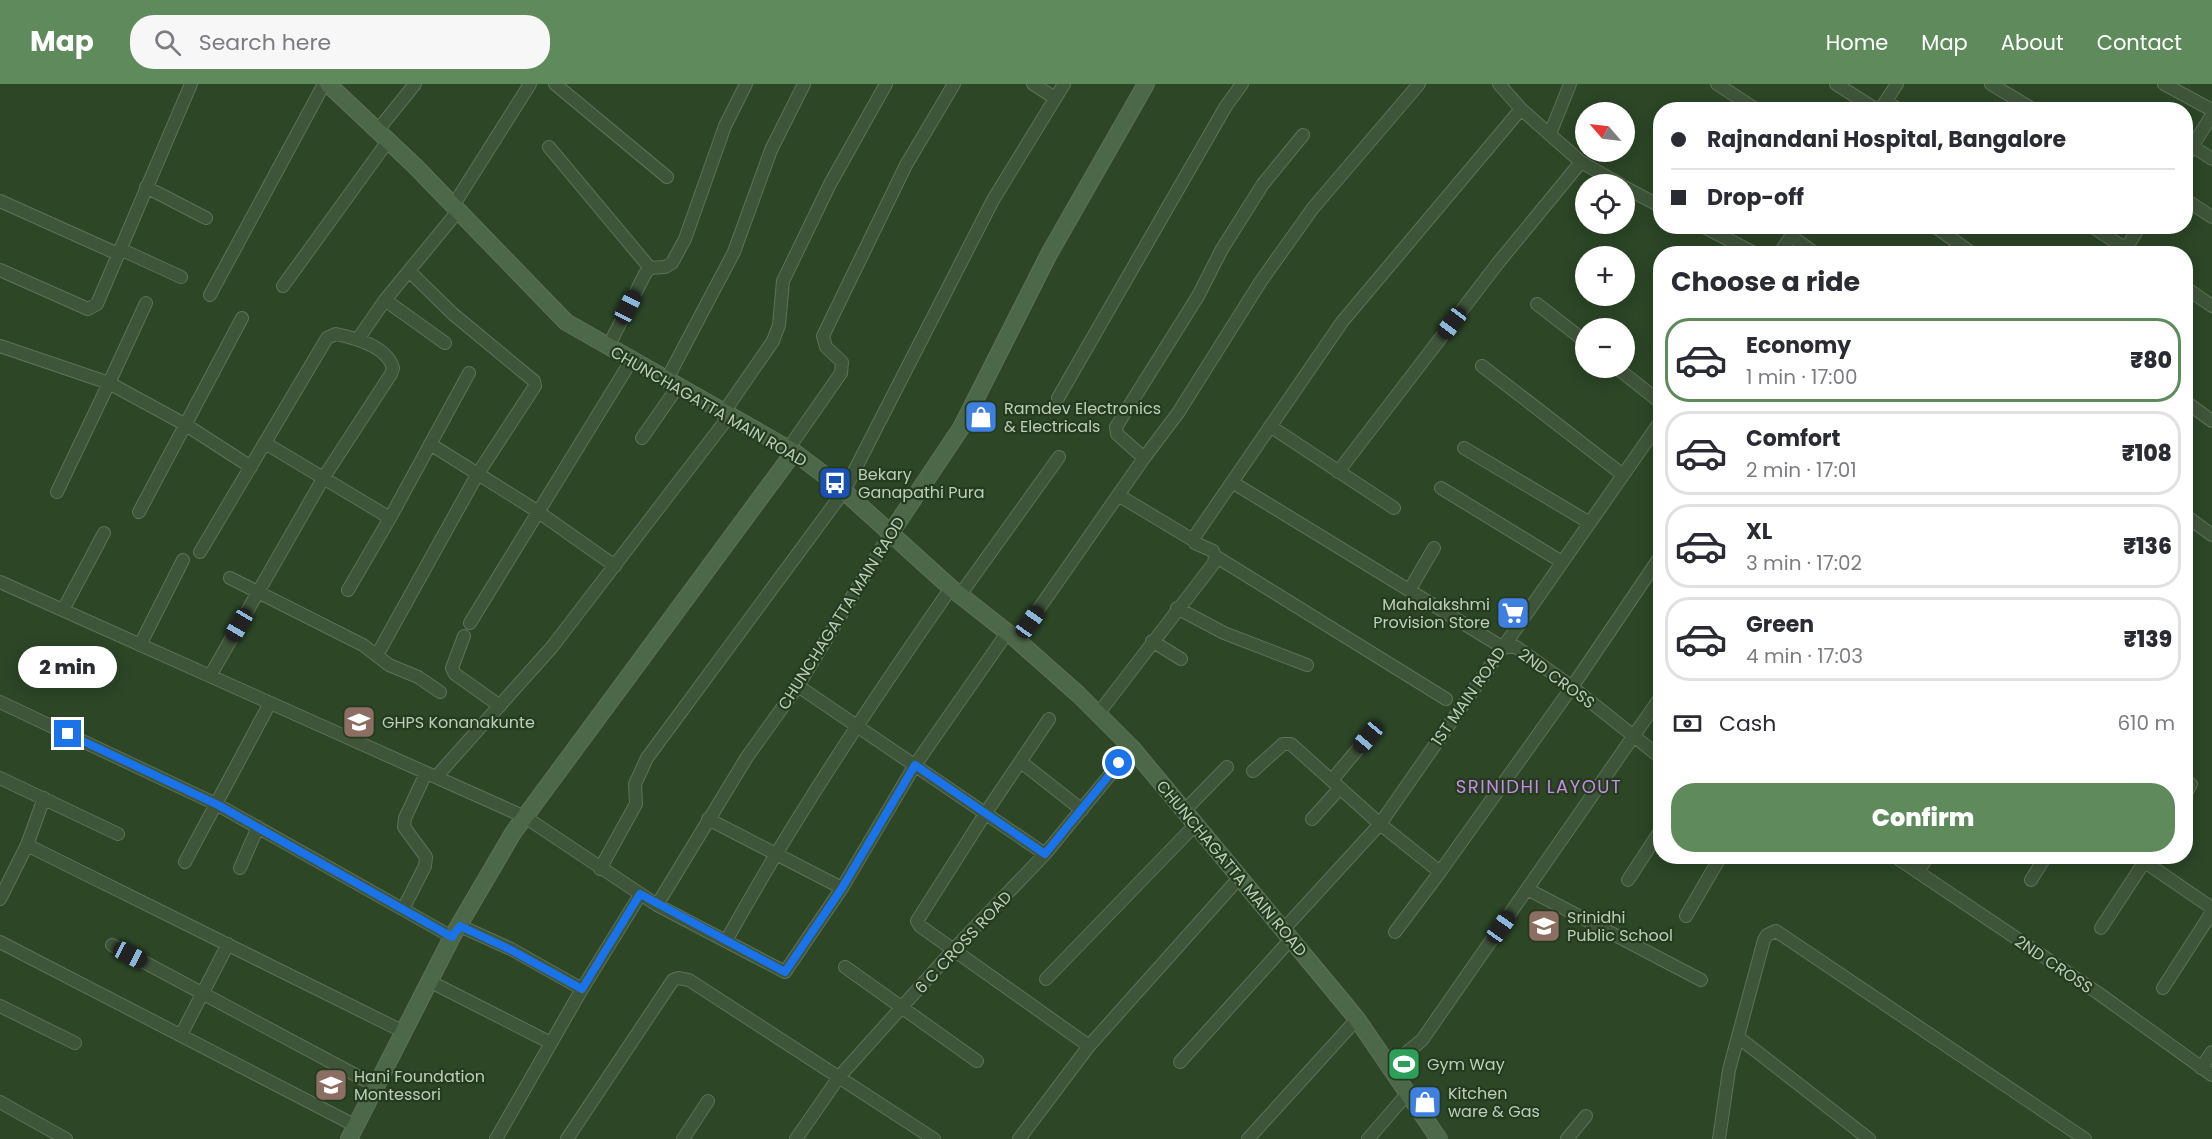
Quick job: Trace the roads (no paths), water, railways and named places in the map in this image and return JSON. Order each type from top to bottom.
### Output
[{"type":"street","points":[[0,270],[88,309],[98,304],[191,84]]},
{"type":"street","points":[[210,295],[326,84]]},
{"type":"street","name":"CHUNCHAGATTA MAIN ROAD","points":[[326,84],[383,136],[566,322],[791,451],[844,491],[890,534],[1012,636],[1098,714],[1132,748],[1356,1019],[1439,1139]]},
{"type":"street","points":[[283,286],[415,84]]},
{"type":"street","points":[[358,339],[455,208],[530,84]]},
{"type":"street","points":[[555,84],[667,177]]},
{"type":"street","points":[[650,268],[665,267],[672,263],[685,239],[725,126],[746,84]]},
{"type":"street","points":[[642,438],[673,382],[734,252],[771,150],[804,84]]},
{"type":"street","points":[[403,909],[425,866],[423,851],[404,827],[405,818],[431,775],[500,706],[552,647],[615,567],[727,414],[772,341],[779,325],[783,281],[830,184],[886,84]]},
{"type":"street","points":[[0,942],[181,1035],[352,1132],[456,931],[525,817],[791,451],[841,373],[842,362],[826,347],[823,336],[906,165],[954,84]]},
{"type":"street","points":[[1033,84],[1055,98]]},
{"type":"street","points":[[600,869],[636,804],[635,784],[647,758],[844,491],[993,200],[1064,84]]},
{"type":"street","name":"CHUNCHAGATTA MAIN RAOD","points":[[657,905],[747,757],[798,686],[890,534],[961,428],[1049,254],[1146,84]]},
{"type":"street","points":[[1058,398],[1226,106],[1242,84]]},
{"type":"street","points":[[0,582],[525,817],[657,905],[785,972],[842,888],[915,765],[1178,413],[1261,281],[1313,208],[1419,84]]},
{"type":"street","points":[[1499,84],[1521,109],[1575,157]]},
{"type":"street","points":[[1550,134],[1570,84]]},
{"type":"street","points":[[1717,84],[1745,102]]},
{"type":"street","points":[[1836,84],[1871,102]]},
{"type":"street","points":[[1884,102],[1897,84]]},
{"type":"street","points":[[1991,84],[2021,102]]},
{"type":"street","points":[[2164,84],[2212,110]]},
{"type":"street","points":[[1193,540],[1342,322],[1521,109]]},
{"type":"street","points":[[2193,145],[2212,115]]},
{"type":"street","points":[[1144,458],[1117,434],[1116,427],[1198,296],[1222,249],[1263,184],[1303,135]]},
{"type":"street","points":[[549,147],[650,268]]},
{"type":"street","points":[[2193,152],[2212,159]]},
{"type":"street","points":[[1338,472],[1498,263],[1581,162],[1602,174]]},
{"type":"street","points":[[146,187],[206,218]]},
{"type":"street","points":[[1635,193],[1653,202]]},
{"type":"street","points":[[0,201],[181,278]]},
{"type":"street","points":[[2193,205],[2212,217]]},
{"type":"street","points":[[1717,234],[1741,246]]},
{"type":"street","points":[[1798,234],[1809,246]]},
{"type":"street","points":[[1945,234],[1962,246]]},
{"type":"street","points":[[2102,234],[2119,246]]},
{"type":"street","points":[[608,347],[650,268]]},
{"type":"street","points":[[377,655],[477,475],[535,386],[534,381],[453,314],[409,271]]},
{"type":"street","points":[[2193,293],[2212,306]]},
{"type":"street","points":[[385,300],[445,343]]},
{"type":"street","points":[[57,492],[146,303]]},
{"type":"street","points":[[1537,304],[1575,333]]},
{"type":"street","points":[[139,512],[242,318]]},
{"type":"street","points":[[200,552],[327,338],[336,334],[358,339],[387,356],[393,368],[324,477],[210,676]]},
{"type":"street","points":[[0,346],[109,383],[186,425],[251,467]]},
{"type":"street","points":[[470,622],[631,361]]},
{"type":"street","points":[[1482,366],[1623,476]]},
{"type":"street","points":[[348,590],[469,373]]},
{"type":"street","points":[[1630,378],[1653,396]]},
{"type":"street","points":[[2193,407],[2212,421]]},
{"type":"street","points":[[1270,426],[1394,508]]},
{"type":"street","name":"1ST MAIN ROAD","points":[[1180,1062],[1380,824],[1653,432]]},
{"type":"street","points":[[265,443],[390,518]]},
{"type":"street","points":[[430,444],[537,511],[615,567]]},
{"type":"street","points":[[1464,448],[1590,523]]},
{"type":"street","points":[[726,941],[774,854],[857,724],[1059,457]]},
{"type":"street","name":"2ND CROSS","points":[[1232,482],[1502,647],[1516,647],[1572,687],[1653,752]]},
{"type":"street","points":[[1441,488],[1562,562]]},
{"type":"street","points":[[1118,495],[1212,551],[1215,556],[1446,699]]},
{"type":"street","points":[[2193,521],[2212,535]]},
{"type":"street","points":[[63,610],[104,533]]},
{"type":"street","points":[[1410,589],[1434,548]]},
{"type":"street","points":[[1098,714],[1177,608],[1214,563],[1215,556]]},
{"type":"street","points":[[140,645],[183,560]]},
{"type":"street","points":[[1395,932],[1572,687],[1653,567]]},
{"type":"street","points":[[230,578],[363,645],[440,692]]},
{"type":"street","points":[[1177,608],[1224,633],[1307,666]]},
{"type":"street","points":[[464,636],[452,668],[455,674],[500,706]]},
{"type":"street","points":[[1152,641],[1181,659]]},
{"type":"street","points":[[798,686],[1045,854]]},
{"type":"street","points":[[0,702],[218,805],[403,909],[511,950],[582,989]]},
{"type":"street","points":[[185,862],[218,805],[270,703]]},
{"type":"street","points":[[1388,1068],[1422,1040],[1653,708]]},
{"type":"street","points":[[1049,719],[985,814],[918,921],[920,926],[1089,1046]]},
{"type":"street","points":[[1312,819],[1368,737]]},
{"type":"street","points":[[1253,771],[1283,744],[1289,743],[1380,824],[1440,872]]},
{"type":"street","name":"6 C CROSS ROAD","points":[[796,1139],[839,1077],[954,949],[1045,854],[1132,748]]},
{"type":"street","points":[[1021,762],[1082,810]]},
{"type":"street","points":[[1184,810],[1227,768]]},
{"type":"street","points":[[0,778],[118,834]]},
{"type":"street","points":[[0,899],[27,845],[44,798]]},
{"type":"street","points":[[708,819],[842,888]]},
{"type":"street","points":[[1046,979],[1196,824]]},
{"type":"street","points":[[240,868],[258,827]]},
{"type":"street","points":[[1628,880],[1653,842]]},
{"type":"street","points":[[27,845],[404,1032]]},
{"type":"street","points":[[1686,916],[1716,864]]},
{"type":"street","name":"2ND CROSS","points":[[1906,864],[2098,993],[2207,1072]]},
{"type":"street","points":[[1918,872],[1923,864]]},
{"type":"street","points":[[2031,880],[2041,864]]},
{"type":"street","points":[[2101,928],[2139,864]]},
{"type":"street","points":[[2152,864],[2210,904],[2163,988]]},
{"type":"street","points":[[1019,1139],[1089,1046],[1239,877]]},
{"type":"street","points":[[1527,889],[1701,980]]},
{"type":"street","points":[[496,1139],[582,989],[640,894]]},
{"type":"street","points":[[1719,1139],[1729,1070],[1764,940],[1767,935],[1776,931],[2085,1139]]},
{"type":"street","points":[[181,1035],[228,944]]},
{"type":"street","points":[[112,945],[376,1086]]},
{"type":"street","points":[[845,967],[977,1061]]},
{"type":"street","points":[[567,1139],[673,980],[678,978],[689,980],[934,1139]]},
{"type":"street","points":[[429,981],[551,1044]]},
{"type":"street","points":[[0,1006],[75,1043]]},
{"type":"street","points":[[1248,1139],[1356,1019]]},
{"type":"street","points":[[1738,1036],[1869,1139]]},
{"type":"street","points":[[2207,1072],[2212,1052]]},
{"type":"street","points":[[1368,1139],[1407,1094]]},
{"type":"street","points":[[683,1139],[708,1101]]},
{"type":"street","points":[[0,1102],[66,1139]]},
{"type":"street","points":[[1568,1139],[1586,1116]]},
{"type":"place","name":"Ramdev Electronics & Electricals","points":[[981,417]]},
{"type":"place","name":"Bekary Ganapathi Pura","points":[[835,483]]},
{"type":"place","name":"Mahalakshmi Provision Store","points":[[1513,613]]},
{"type":"place","name":"GHPS Konanakunte","points":[[359,722]]},
{"type":"place","name":"Srinidhi Public School","points":[[1544,926]]},
{"type":"place","name":"Gym Way","points":[[1404,1064]]},
{"type":"place","name":"Hani Foundation Montessori","points":[[331,1085]]},
{"type":"place","name":"Kitchen ware & Gas","points":[[1425,1102]]},
{"type":"district","name":"SRINIDHI LAYOUT","points":[[1539,787]]}]
